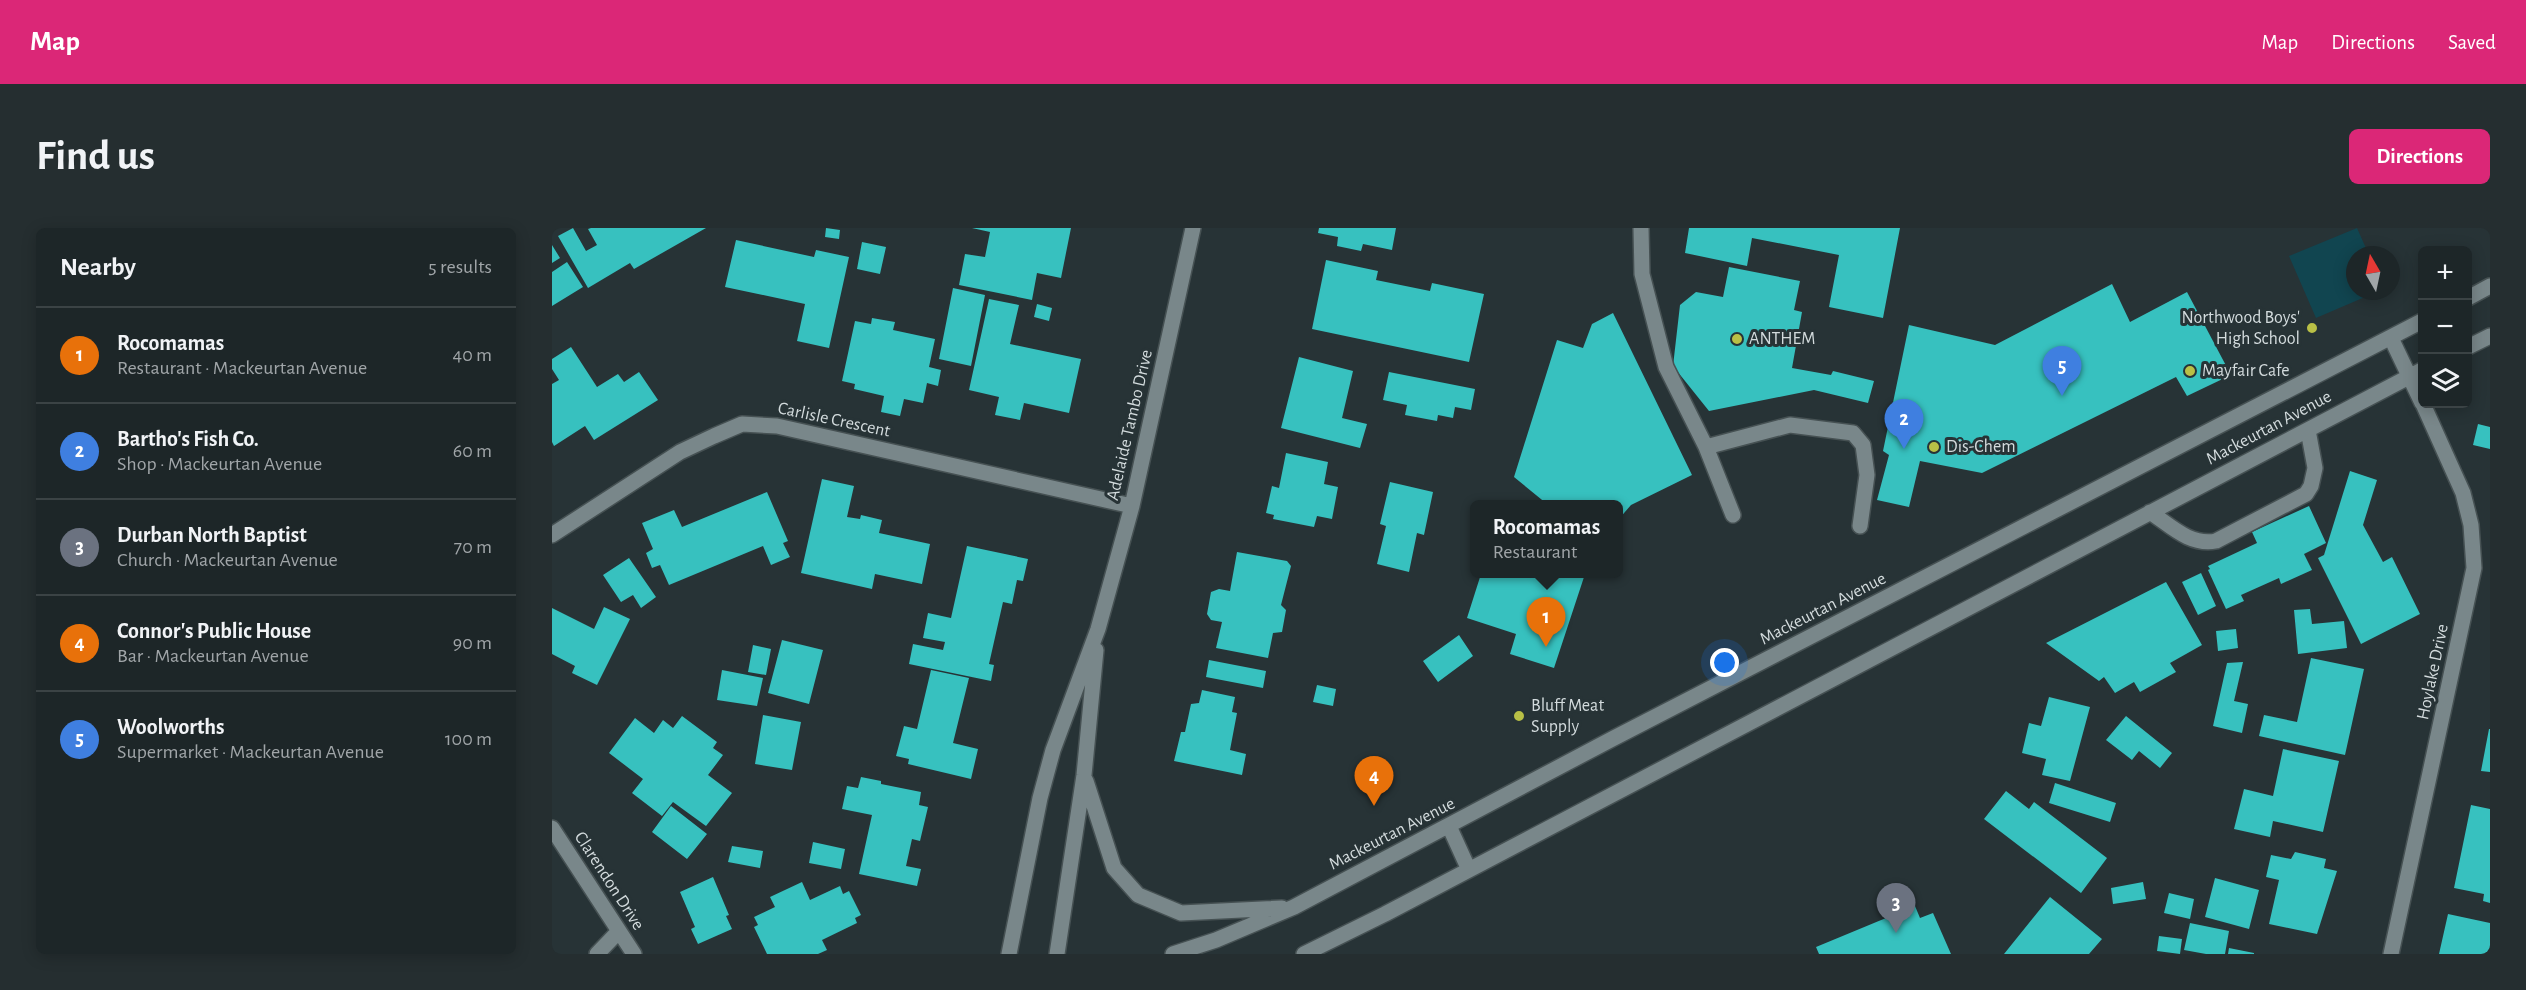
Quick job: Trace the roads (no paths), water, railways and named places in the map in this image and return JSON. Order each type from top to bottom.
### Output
[{"type":"street","name":"Adelaide Tambo Drive","points":[[1009,954],[1040,798],[1050,760],[1098,629],[1132,506],[1193,228]]},
{"type":"street","points":[[1641,228],[1642,274],[1666,367],[1706,447],[1733,515]]},
{"type":"street","points":[[2472,296],[2490,286]]},
{"type":"street","name":"Mackeurtan Avenue","points":[[1173,954],[1216,940],[1294,907],[1598,746],[2418,323]]},
{"type":"street","points":[[2472,345],[2490,336]]},
{"type":"street","name":"Hoylake Drive","points":[[2391,338],[2416,373]]},
{"type":"street","name":"Mackeurtan Avenue","points":[[1304,954],[1469,870],[2416,373]]},
{"type":"street","name":"Hoylake Drive","points":[[2391,954],[2474,568],[2471,525],[2463,493],[2425,408]]},
{"type":"street","name":"Carlisle Crescent","points":[[552,535],[680,452],[742,424],[777,426],[1132,506]]},
{"type":"street","points":[[1706,447],[1790,424],[1853,433],[1863,445],[1867,476],[1860,526]]},
{"type":"street","points":[[2150,512],[2182,534],[2203,544],[2216,542],[2299,499],[2311,486],[2314,477],[2307,430]]},
{"type":"street","name":"Adelaide Tambo Drive","points":[[1057,954],[1084,775],[1098,629]]},
{"type":"street","points":[[1084,775],[1114,868],[1138,895],[1181,913],[1294,907]]},
{"type":"street","points":[[1449,826],[1469,870]]},
{"type":"street","name":"Clarendon Drive","points":[[552,828],[634,954]]},
{"type":"street","points":[[597,954],[619,931]]},
{"type":"place","name":"Northwood Boys' High School","points":[[2312,328]]},
{"type":"place","name":"ANTHEM","points":[[1737,339]]},
{"type":"place","name":"Mayfair Cafe","points":[[2190,371]]},
{"type":"place","name":"Woolworths","points":[[2062,396]]},
{"type":"place","name":"Dis-Chem","points":[[1934,447]]},
{"type":"place","name":"Bartho's Fish Co.","points":[[1904,449]]},
{"type":"place","name":"Rocomamas","points":[[1546,647]]},
{"type":"place","name":"Bluff Meat Supply","points":[[1519,716]]},
{"type":"place","name":"Connor's Public House","points":[[1374,806]]},
{"type":"place","name":"Durban North Baptist","points":[[1896,933]]}]
